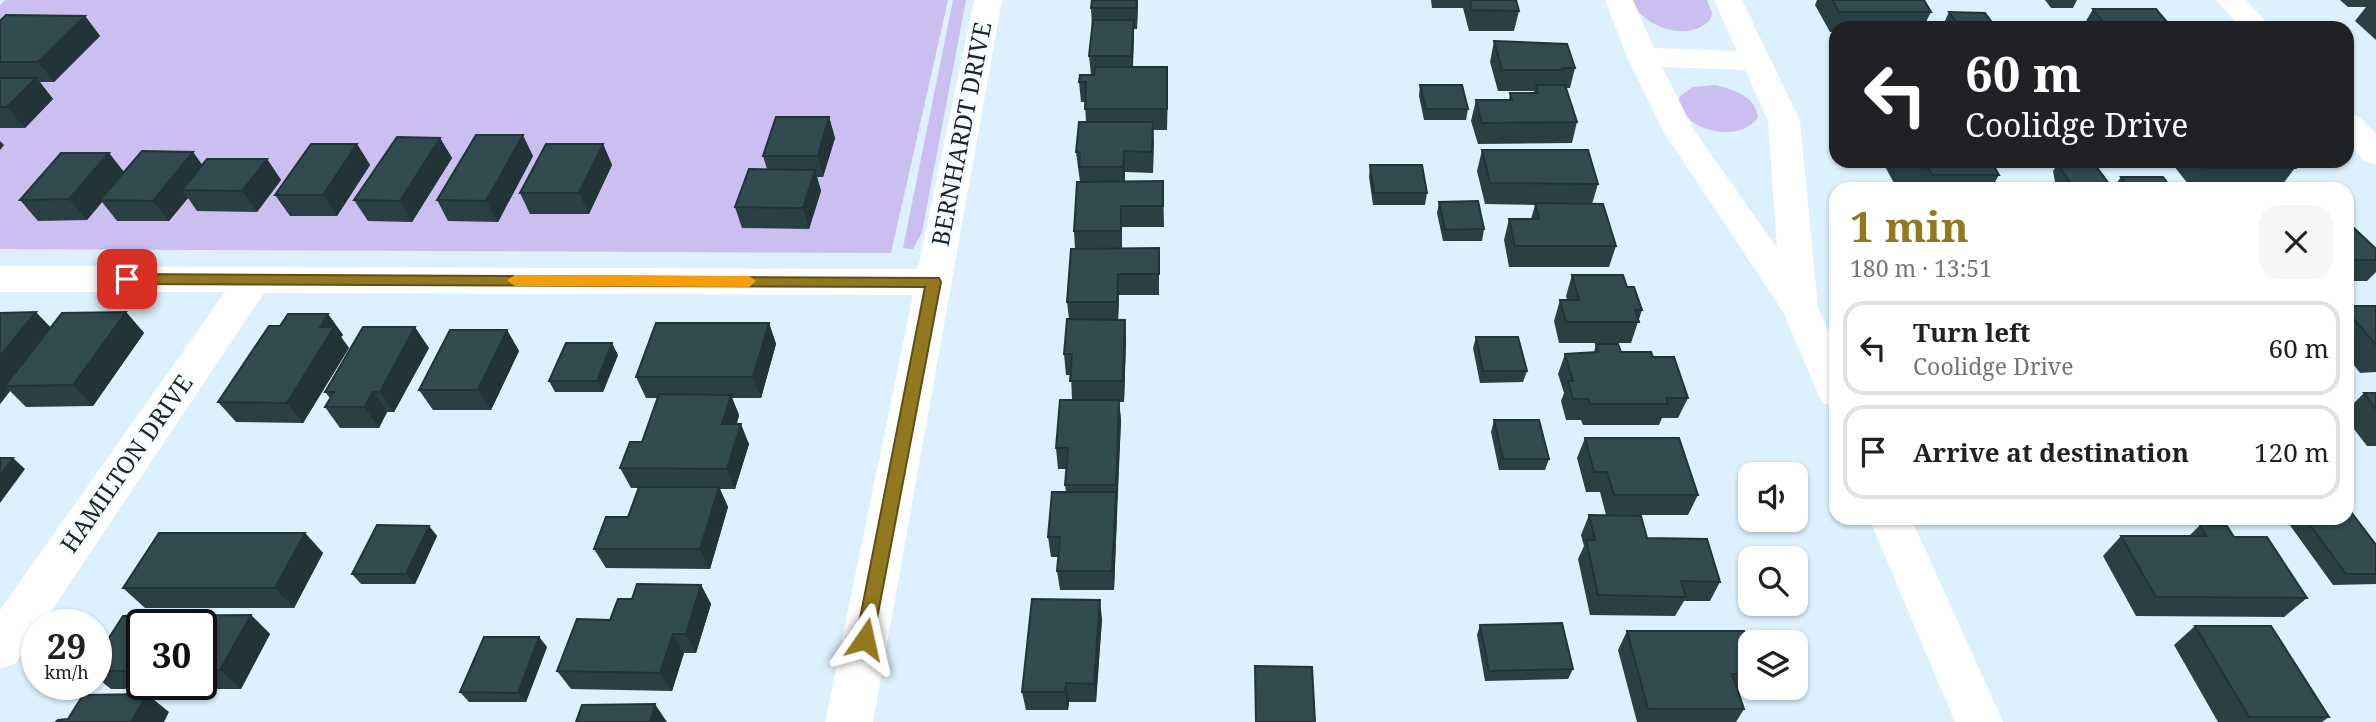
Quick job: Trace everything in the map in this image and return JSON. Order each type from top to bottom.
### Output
[{"type":"street","name":"BERNHARDT DRIVE","points":[[849,722],[988,0]]},
{"type":"street","points":[[1619,0],[1642,57],[1679,131],[1800,309],[1829,376]]},
{"type":"street","points":[[1728,0],[1784,121],[1800,309]]},
{"type":"street","points":[[2230,0],[2250,21]]},
{"type":"street","points":[[1642,57],[1758,61]]},
{"type":"street","points":[[2354,130],[2376,154]]},
{"type":"street","points":[[0,279],[934,282]]},
{"type":"street","name":"HAMILTON DRIVE","points":[[0,648],[254,279]]},
{"type":"street","points":[[1893,525],[1979,722]]},
{"type":"shaded area","points":[[5,0],[948,0],[891,253],[0,249],[0,5]]},
{"type":"shaded area","points":[[953,0],[966,0],[922,232],[913,249],[903,248]]},
{"type":"shaded area","points":[[1631,0],[1707,0],[1712,13],[1710,20],[1701,27],[1678,31],[1666,29],[1645,18]]},
{"type":"shaded area","points":[[1716,85],[1736,92],[1753,104],[1758,117],[1752,124],[1734,131],[1713,131],[1694,123],[1686,116],[1678,103],[1680,96],[1693,87]]},
{"type":"building","points":[[1092,0],[1137,0],[1136,8],[1091,8]]},
{"type":"building","points":[[1470,0],[1516,0],[1519,11],[1472,10]]},
{"type":"building","points":[[1832,0],[1924,0],[1931,12],[1839,12]]},
{"type":"building","points":[[2093,9],[2156,9],[2166,21],[2102,21]]},
{"type":"building","points":[[1949,12],[1985,13],[1991,21],[1955,21]]},
{"type":"building","points":[[6,15],[85,16],[38,62],[0,62],[0,21]]},
{"type":"building","points":[[1093,20],[1134,20],[1131,56],[1089,56]]},
{"type":"building","points":[[1494,41],[1567,44],[1575,68],[1502,70]]},
{"type":"building","points":[[1095,67],[1167,67],[1167,109],[1085,109],[1086,82],[1079,82],[1080,75],[1094,75]]},
{"type":"building","points":[[0,78],[36,78],[7,107],[0,107]]},
{"type":"building","points":[[1420,85],[1462,85],[1468,109],[1426,109]]},
{"type":"building","points":[[1536,85],[1565,85],[1577,122],[1482,123],[1476,100],[1512,100],[1510,93],[1538,93]]},
{"type":"building","points":[[776,117],[829,117],[818,156],[763,156]]},
{"type":"building","points":[[1079,122],[1153,122],[1152,152],[1124,151],[1123,167],[1079,167],[1080,152],[1076,152]]},
{"type":"building","points":[[476,135],[523,135],[486,201],[437,200]]},
{"type":"building","points":[[397,137],[440,138],[400,201],[354,200]]},
{"type":"building","points":[[311,144],[357,144],[323,195],[275,195]]},
{"type":"building","points":[[546,144],[603,144],[579,193],[520,193]]},
{"type":"building","points":[[1482,150],[1588,150],[1598,184],[1490,183]]},
{"type":"building","points":[[142,151],[193,152],[153,201],[100,200]]},
{"type":"building","points":[[61,153],[109,153],[69,199],[20,200]]},
{"type":"building","points":[[207,159],[267,159],[242,191],[182,190]]},
{"type":"building","points":[[1370,165],[1422,165],[1427,193],[1374,193]]},
{"type":"building","points":[[1928,168],[1995,168],[1999,175],[1932,175]]},
{"type":"building","points":[[2062,168],[2097,168],[2108,182],[2070,182]]},
{"type":"building","points":[[749,169],[815,170],[803,208],[735,207]]},
{"type":"building","points":[[2121,177],[2163,177],[2167,182],[2125,182]]},
{"type":"building","points":[[1163,181],[1163,206],[1121,206],[1121,231],[1074,231],[1077,182]]},
{"type":"building","points":[[1478,201],[1484,229],[1445,230],[1439,202]]},
{"type":"building","points":[[1535,203],[1603,204],[1616,246],[1515,246],[1509,219],[1539,219]]},
{"type":"building","points":[[2354,228],[2376,249],[2376,260],[2354,260]]},
{"type":"building","points":[[1159,248],[1159,274],[1118,274],[1117,302],[1067,302],[1071,249]]},
{"type":"building","points":[[1572,275],[1623,275],[1627,287],[1634,287],[1642,310],[1635,310],[1639,322],[1566,322],[1560,300],[1579,300]]},
{"type":"building","points":[[2354,306],[2376,306],[2376,345],[2354,319]]},
{"type":"building","points":[[36,312],[0,356],[0,313]]},
{"type":"building","points":[[126,312],[73,385],[5,386],[62,313]]},
{"type":"building","points":[[288,314],[328,314],[320,327],[334,327],[287,403],[218,402],[269,326],[280,326]]},
{"type":"building","points":[[1067,319],[1125,320],[1123,381],[1070,381],[1072,354],[1064,354]]},
{"type":"building","points":[[656,323],[769,323],[753,377],[636,377]]},
{"type":"building","points":[[363,327],[415,327],[380,392],[373,392],[364,407],[325,407],[334,392],[325,392]]},
{"type":"building","points":[[450,330],[507,330],[478,390],[419,390]]},
{"type":"building","points":[[1476,337],[1518,337],[1527,371],[1483,371]]},
{"type":"building","points":[[566,343],[612,343],[597,381],[549,381]]},
{"type":"building","points":[[1596,344],[1618,344],[1621,352],[1651,352],[1653,357],[1674,357],[1688,398],[1666,398],[1668,404],[1590,404],[1588,399],[1573,399],[1568,381],[1573,381],[1565,354],[1598,352]]},
{"type":"building","points":[[2364,393],[2376,393],[2376,409]]},
{"type":"building","points":[[659,394],[731,395],[722,424],[741,424],[727,469],[620,468],[630,442],[642,442]]},
{"type":"building","points":[[1060,400],[1119,400],[1116,485],[1065,485],[1068,448],[1056,448]]},
{"type":"building","points":[[1494,420],[1539,420],[1549,459],[1503,459]]},
{"type":"building","points":[[1585,438],[1679,438],[1698,495],[1614,495],[1607,472],[1594,472]]},
{"type":"building","points":[[0,458],[13,458],[0,476]]},
{"type":"building","points":[[639,487],[719,487],[700,549],[594,549],[606,517],[628,517]]},
{"type":"building","points":[[1052,492],[1116,492],[1112,571],[1057,571],[1060,537],[1048,537]]},
{"type":"building","points":[[1589,515],[1641,516],[1647,538],[1707,539],[1720,582],[1681,581],[1686,597],[1598,595],[1586,540],[1595,540]]},
{"type":"building","points":[[2354,516],[2376,545],[2376,574],[2346,574],[2310,525],[2354,525]]},
{"type":"building","points":[[377,525],[429,526],[406,574],[352,574]]},
{"type":"building","points":[[2200,525],[2227,526],[2234,537],[2267,537],[2307,598],[2156,597],[2121,536],[2206,536]]},
{"type":"building","points":[[159,533],[305,533],[275,588],[123,588]]},
{"type":"building","points":[[637,584],[701,585],[686,634],[673,634],[660,673],[557,671],[577,619],[610,620],[618,599],[632,599]]},
{"type":"building","points":[[1032,599],[1100,600],[1094,684],[1066,683],[1065,692],[1022,692]]},
{"type":"building","points":[[217,615],[251,615],[220,670],[217,670]]},
{"type":"building","points":[[123,616],[126,616],[126,671],[112,671],[112,633]]},
{"type":"building","points":[[1562,623],[1573,669],[1489,671],[1480,625]]},
{"type":"building","points":[[2195,626],[2271,626],[2329,717],[2249,717]]},
{"type":"building","points":[[1627,631],[1738,631],[1738,674],[1732,674],[1738,700],[1741,700],[1744,709],[1648,709]]},
{"type":"building","points":[[484,637],[539,637],[518,693],[460,692]]},
{"type":"building","points":[[1255,666],[1312,667],[1315,722],[1256,722]]},
{"type":"building","points":[[126,694],[126,700],[144,700],[131,722],[56,722],[68,719],[80,700],[112,700],[112,695]]},
{"type":"building","points":[[655,704],[650,722],[576,722],[582,705]]},
{"type":"slow traffic","points":[[515,280],[749,281]]},
{"type":"route","points":[[127,279],[934,282],[865,639]]}]
